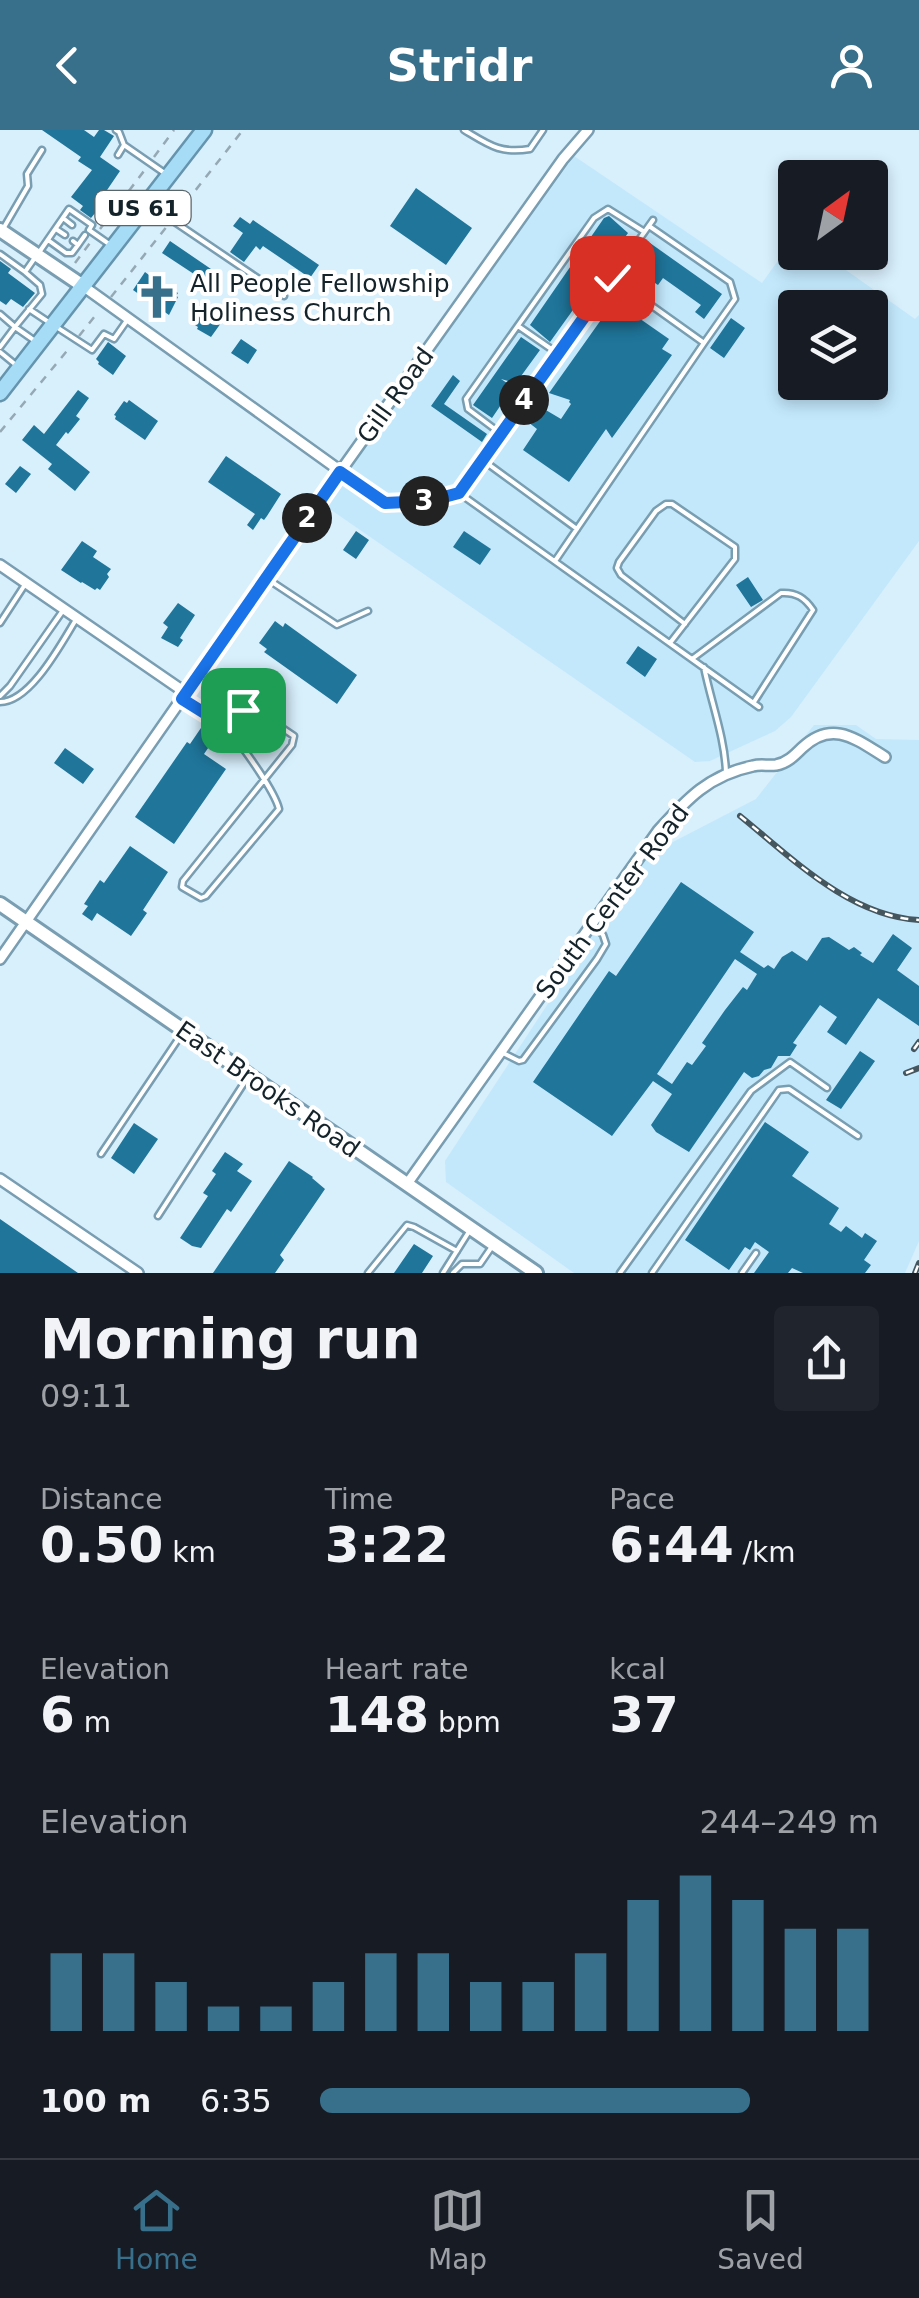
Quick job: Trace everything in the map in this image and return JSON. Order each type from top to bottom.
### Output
[{"type":"highway","name":"US 61","points":[[2,386],[204,130]]},
{"type":"main road","points":[[1,231],[82,286]]},
{"type":"main road","name":"East Brooks Road","points":[[0,904],[536,1273]]},
{"type":"street","name":"Gill Road","points":[[0,959],[340,472],[588,130]]},
{"type":"street","points":[[82,286],[385,503],[429,501],[459,493]]},
{"type":"street","points":[[0,566],[184,696]]},
{"type":"street","name":"South Center Road","points":[[407,1184],[658,831],[693,793],[726,773],[791,759],[812,738],[830,733],[848,735],[885,757]]},
{"type":"street","points":[[0,1179],[138,1273]]},
{"type":"lane","points":[[116,130],[124,145],[168,176]]},
{"type":"lane","points":[[464,130],[511,152],[530,149],[543,130]]},
{"type":"lane","points":[[118,155],[124,145]]},
{"type":"lane","points":[[1,231],[28,186],[27,174],[42,150]]},
{"type":"lane","points":[[147,204],[284,296]]},
{"type":"lane","points":[[26,272],[69,209],[92,225],[72,252],[66,253],[48,240]]},
{"type":"lane","points":[[500,433],[468,409],[466,400],[594,218],[608,209],[644,232]]},
{"type":"lane","points":[[63,218],[72,225]]},
{"type":"lane","points":[[653,220],[459,493],[760,707]]},
{"type":"lane","points":[[555,561],[735,299],[730,282],[649,226]]},
{"type":"lane","points":[[56,229],[64,235]]},
{"type":"lane","points":[[85,232],[113,247]]},
{"type":"lane","points":[[8,259],[19,243]]},
{"type":"lane","points":[[0,254],[40,285],[42,294],[0,349],[20,368]]},
{"type":"lane","points":[[612,278],[704,343]]},
{"type":"lane","points":[[30,309],[92,350],[104,334],[114,340],[128,319]]},
{"type":"lane","points":[[0,314],[38,344]]},
{"type":"lane","points":[[518,326],[557,353]]},
{"type":"lane","points":[[482,459],[577,529]]},
{"type":"lane","points":[[670,643],[685,624],[737,554],[736,547],[672,504],[666,504],[656,511],[617,568],[685,624]]},
{"type":"lane","points":[[266,578],[337,625],[368,611]]},
{"type":"lane","points":[[0,623],[26,584]]},
{"type":"lane","points":[[692,659],[781,593],[799,595],[814,610],[754,703]]},
{"type":"lane","points":[[64,609],[0,699],[11,702],[28,688],[77,618]]},
{"type":"lane","points":[[704,667],[726,752],[726,773]]},
{"type":"lane","points":[[184,696],[230,729],[263,781],[279,804],[279,809],[201,898],[182,887],[183,881],[263,781],[292,744],[294,736],[251,706],[243,710],[230,729]]},
{"type":"lane","points":[[501,1052],[523,1060],[598,959],[606,944],[592,923]]},
{"type":"lane","points":[[100,1154],[183,1031]]},
{"type":"lane","points":[[620,1273],[751,1091],[790,1062],[826,1088]]},
{"type":"lane","points":[[158,1216],[249,1076]]},
{"type":"lane","points":[[652,1273],[779,1090],[789,1089],[858,1136]]},
{"type":"lane","points":[[368,1273],[407,1225],[457,1251]]},
{"type":"lane","points":[[443,1273],[471,1228]]},
{"type":"lane","points":[[453,1258],[462,1264],[480,1264],[494,1244]]},
{"type":"lane","points":[[742,1273],[756,1253]]},
{"type":"lane","points":[[453,1273],[462,1264]]},
{"type":"path","points":[[75,262],[174,130]]},
{"type":"path","points":[[0,432],[106,304]]},
{"type":"shaded area","points":[[574,156],[762,283],[778,261],[778,270],[846,270],[874,290],[778,290],[778,400],[888,400],[888,300],[915,319],[919,315],[919,541],[791,717],[775,731],[710,761],[695,762],[324,505]]},
{"type":"shaded area","points":[[814,725],[856,725],[876,739],[919,740],[919,1241],[905,1273],[574,1273],[446,1182],[445,1161],[644,857],[756,799]]},
{"type":"building","points":[[42,130],[84,130],[94,137],[104,130],[114,136],[100,157],[120,171],[105,193],[109,196],[91,218],[71,197],[92,170],[78,161],[81,157]]},
{"type":"building","points":[[416,188],[472,228],[446,265],[390,226]]},
{"type":"building","points":[[609,216],[628,233],[550,342],[530,325]]},
{"type":"building","points":[[240,217],[250,224],[253,220],[319,265],[310,278],[263,246],[260,250],[256,246],[244,262],[230,252],[243,233],[233,226]]},
{"type":"building","points":[[170,241],[211,269],[203,280],[162,253]]},
{"type":"building","points":[[650,243],[722,294],[704,319],[695,312],[701,305],[663,278],[658,285],[649,279],[654,271],[638,260]]},
{"type":"building","points":[[0,261],[11,269],[8,273],[35,293],[23,307],[11,299],[6,305],[0,301]]},
{"type":"building","points":[[145,272],[178,293],[169,315],[133,290]]},
{"type":"building","points":[[623,307],[669,339],[662,349],[672,355],[612,438],[606,429],[569,482],[523,450],[537,429],[528,422],[539,406],[561,419],[570,400],[549,393],[608,310],[617,316]]},
{"type":"building","points":[[194,314],[201,318],[208,315],[221,323],[211,337],[189,321]]},
{"type":"building","points":[[731,318],[745,328],[724,358],[710,348]]},
{"type":"building","points":[[521,337],[540,350],[516,383],[501,379],[513,387],[492,418],[473,405]]},
{"type":"building","points":[[241,339],[257,350],[248,364],[231,353]]},
{"type":"building","points":[[108,342],[126,356],[113,375],[96,359]]},
{"type":"building","points":[[453,375],[460,381],[444,404],[487,434],[482,442],[431,406]]},
{"type":"building","points":[[78,390],[89,398],[76,416],[80,419],[56,445],[90,472],[75,491],[48,469],[52,464],[22,440],[34,425],[44,434]]},
{"type":"building","points":[[129,400],[158,421],[145,440],[115,419],[124,401]]},
{"type":"building","points":[[226,456],[281,494],[253,530],[247,525],[255,514],[208,482]]},
{"type":"building","points":[[20,466],[31,474],[16,493],[5,484]]},
{"type":"building","points":[[356,531],[369,540],[356,559],[343,550]]},
{"type":"building","points":[[464,531],[491,549],[480,565],[453,547]]},
{"type":"building","points":[[82,541],[97,551],[93,557],[111,569],[100,590],[61,570]]},
{"type":"building","points":[[748,577],[763,600],[751,607],[736,585]]},
{"type":"building","points":[[178,603],[195,615],[178,647],[161,638],[168,627],[163,623]]},
{"type":"building","points":[[275,621],[283,627],[285,623],[357,675],[337,704],[264,652],[267,649],[259,643]]},
{"type":"building","points":[[638,646],[657,659],[645,677],[626,663]]},
{"type":"building","points":[[203,725],[217,735],[204,754],[226,769],[174,844],[135,817]]},
{"type":"building","points":[[65,748],[94,769],[83,784],[54,763]]},
{"type":"building","points":[[130,846],[168,872],[131,936],[97,913],[92,921],[82,914],[100,880],[104,883]]},
{"type":"building","points":[[681,882],[754,932],[740,952],[764,968],[768,965],[774,969],[792,951],[807,961],[822,938],[829,937],[849,950],[854,947],[873,963],[893,934],[912,948],[897,970],[919,986],[919,1026],[878,998],[846,1045],[827,1032],[837,1017],[820,1005],[793,1043],[797,1045],[790,1056],[778,1056],[771,1068],[759,1076],[752,1078],[744,1072],[689,1152],[651,1125],[672,1094],[653,1081],[612,1136],[533,1082],[609,971],[616,976]],"holes":[[[735,959],[757,974],[747,990],[743,987],[725,1010],[692,1065],[687,1062],[672,1084],[657,1074]]]},
{"type":"building","points":[[860,1051],[875,1061],[841,1109],[826,1100]]},
{"type":"building","points":[[765,1122],[809,1152],[792,1176],[839,1208],[829,1224],[841,1232],[846,1226],[862,1238],[865,1233],[877,1241],[864,1260],[871,1265],[865,1273],[803,1273],[792,1268],[788,1273],[754,1273],[769,1252],[755,1242],[750,1250],[745,1247],[729,1270],[685,1240]]},
{"type":"building","points":[[134,1123],[158,1139],[134,1174],[111,1158]]},
{"type":"building","points":[[225,1152],[243,1164],[237,1171],[252,1181],[201,1248],[192,1246],[180,1238],[208,1196],[203,1193]]},
{"type":"building","points":[[289,1161],[325,1189],[280,1255],[284,1260],[275,1273],[213,1273]]},
{"type":"building","points":[[0,1219],[78,1273],[0,1273]]},
{"type":"building","points":[[414,1244],[433,1256],[422,1273],[394,1273]]},
{"type":"railway","points":[[740,816],[845,896],[893,916],[919,920]]},
{"type":"railway","points":[[914,1049],[919,1042]]},
{"type":"railway","points":[[906,1073],[919,1068]]},
{"type":"railway","points":[[915,1273],[919,1263]]},
{"type":"place","name":"All People Fellowship Holiness Church","points":[[157,297]]},
{"type":"route","points":[[243,710],[230,729],[182,699],[340,472],[385,503],[429,501],[459,493],[612,278]]}]
